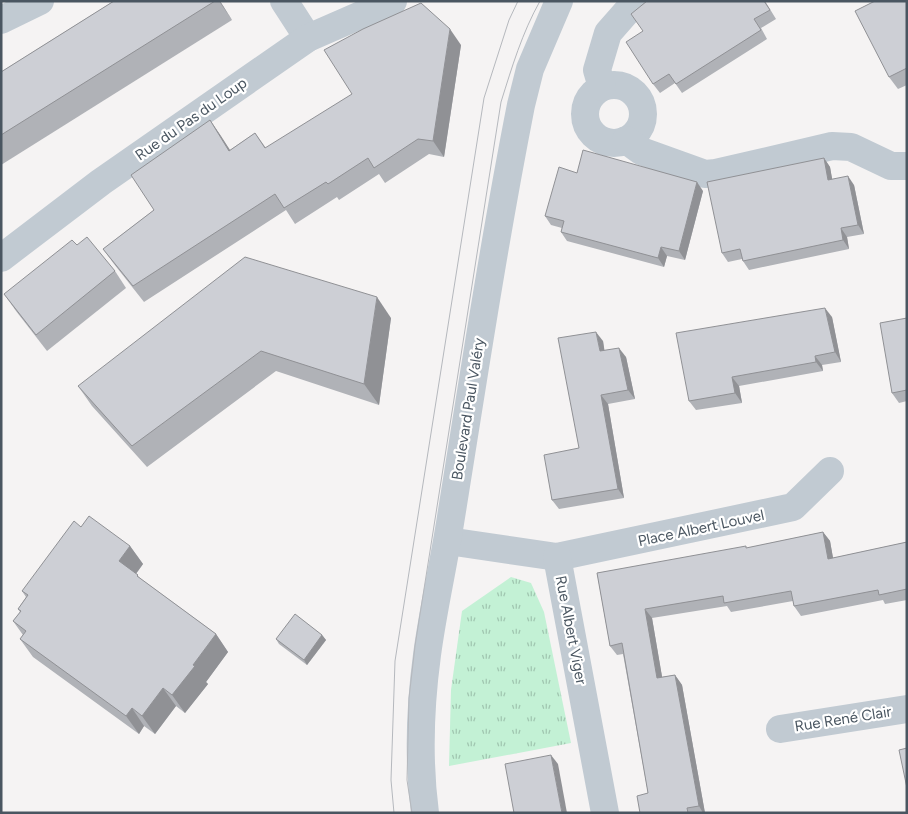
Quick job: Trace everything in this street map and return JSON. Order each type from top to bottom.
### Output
[{"type":"street","points":[[1,20],[40,1]]},
{"type":"street","points":[[284,1],[308,38]]},
{"type":"street","name":"Rue du Pas du Loup","points":[[1,258],[101,182],[308,38],[393,1]]},
{"type":"street","points":[[602,87],[597,70],[608,33],[636,1]]},
{"type":"street","name":"Boulevard Paul Valéry","points":[[425,813],[420,750],[427,655],[521,105],[530,69],[556,6]]},
{"type":"street","points":[[611,85],[629,88],[640,102],[642,120],[633,135],[626,140],[606,142],[590,130],[585,120],[588,100],[594,92],[602,87],[611,85]]},
{"type":"street","points":[[626,140],[641,151],[705,174],[832,146],[851,147],[891,166],[907,166]]},
{"type":"street","name":"Place Albert Louvel","points":[[557,557],[793,507],[830,471]]},
{"type":"street","name":"Rue Albert Viger","points":[[448,541],[557,557],[605,813]]},
{"type":"street","name":"Rue René Clair","points":[[780,729],[907,709]]},
{"type":"green space","points":[[511,577],[531,583],[544,612],[571,743],[449,766],[451,690],[462,611]]},
{"type":"building","points":[[114,1],[215,1],[1,135],[1,72]]},
{"type":"building","points":[[647,1],[764,1],[770,10],[754,19],[761,30],[676,84],[669,74],[653,84],[626,42],[643,31],[631,14]]},
{"type":"building","points":[[875,1],[907,1],[907,68],[889,77],[855,11]]},
{"type":"building","points":[[421,3],[450,29],[433,141],[418,139],[374,168],[368,158],[328,184],[326,182],[284,208],[275,194],[133,286],[103,249],[154,210],[131,175],[210,120],[229,151],[255,133],[265,148],[352,94],[324,50],[363,29]]},
{"type":"building","points":[[583,150],[697,182],[679,251],[661,247],[658,258],[561,232],[564,221],[545,216],[559,167],[577,173]]},
{"type":"building","points":[[824,158],[828,180],[848,176],[858,225],[841,228],[843,240],[743,261],[740,249],[722,253],[707,182]]},
{"type":"building","points":[[87,237],[115,271],[36,335],[4,294],[72,240],[77,245]]},
{"type":"building","points":[[245,257],[377,297],[364,384],[261,351],[132,446],[78,386]]},
{"type":"building","points":[[825,308],[835,352],[815,356],[816,362],[732,377],[735,393],[689,401],[676,333]]},
{"type":"building","points":[[907,318],[907,390],[892,393],[880,323]]},
{"type":"building","points":[[596,332],[600,351],[619,348],[628,390],[601,395],[618,489],[552,500],[544,455],[579,448],[558,338]]},
{"type":"building","points":[[89,516],[130,546],[119,561],[216,634],[193,665],[195,666],[172,695],[163,688],[142,716],[132,708],[126,716],[20,639],[26,631],[13,621],[21,611],[18,609],[28,595],[22,591],[74,521],[81,527]]},
{"type":"building","points":[[823,532],[828,559],[907,542],[907,589],[879,595],[878,590],[794,606],[791,591],[724,603],[723,596],[645,609],[657,678],[675,675],[699,806],[687,808],[688,813],[640,813],[637,796],[648,793],[622,643],[610,646],[597,573],[746,546],[746,548]]},
{"type":"building","points":[[295,614],[322,635],[304,660],[276,639]]},
{"type":"building","points":[[907,748],[907,788],[899,750]]},
{"type":"building","points":[[551,755],[562,813],[514,813],[505,764]]},
{"type":"tram line","points":[[394,813],[391,780],[395,661],[484,98],[509,20],[518,1]]},
{"type":"tram line","points":[[412,813],[407,780],[409,698],[415,646],[501,102],[513,63],[540,1]]}]
